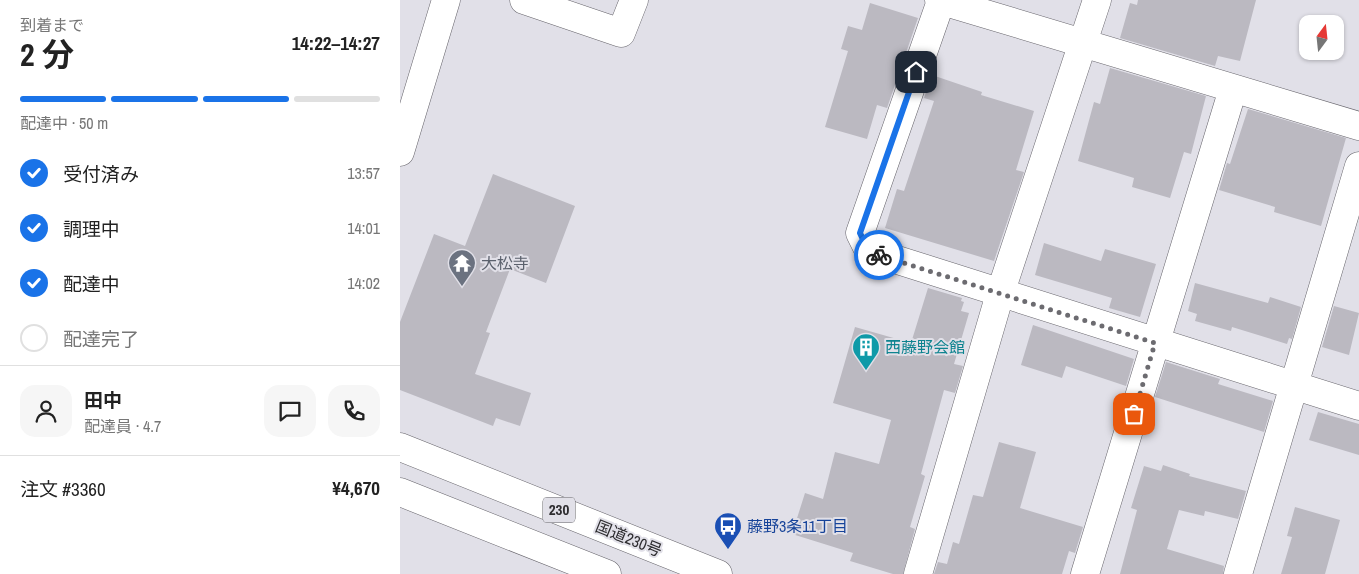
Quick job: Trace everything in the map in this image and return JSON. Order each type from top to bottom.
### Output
[{"type":"main road","points":[[402,139],[446,0]]},
{"type":"main road","points":[[524,0],[621,33],[634,0]]},
{"type":"main road","points":[[1359,126],[940,0],[860,233],[869,252],[1359,406]]},
{"type":"main road","points":[[918,574],[1000,294],[1097,0]]},
{"type":"main road","points":[[1085,574],[1233,89]]},
{"type":"main road","points":[[1238,574],[1359,166]]},
{"type":"main road","name":"国道230号","points":[[400,447],[718,574]]},
{"type":"main road","name":"230","points":[[400,492],[607,574]]},
{"type":"building","points":[[1138,0],[1256,0],[1240,61],[1218,56],[1215,66],[1120,38],[1130,3],[1137,5]]},
{"type":"building","points":[[870,3],[918,18],[887,108],[877,105],[867,139],[825,127],[848,51],[841,49],[848,26],[862,30]]},
{"type":"building","points":[[1110,68],[1206,96],[1191,154],[1184,152],[1170,198],[1132,187],[1134,178],[1078,161],[1094,102],[1100,104]]},
{"type":"building","points":[[932,75],[982,92],[981,95],[1034,111],[1016,170],[1024,172],[994,261],[885,228],[897,189],[904,191],[934,101],[924,98]]},
{"type":"building","points":[[1248,109],[1346,138],[1321,226],[1274,212],[1275,207],[1219,190],[1227,163],[1230,164]]},
{"type":"building","points":[[493,174],[575,206],[546,283],[510,269],[486,332],[490,333],[475,374],[531,393],[520,426],[496,418],[493,426],[400,390],[400,322],[434,234],[465,246]]},
{"type":"building","points":[[1044,243],[1101,261],[1105,249],[1156,264],[1140,317],[1109,308],[1112,298],[1035,275]]},
{"type":"building","points":[[1195,283],[1268,303],[1270,297],[1301,307],[1292,339],[1289,338],[1287,344],[1232,327],[1231,331],[1195,321],[1197,314],[1188,311]]},
{"type":"building","points":[[928,288],[962,298],[961,301],[964,302],[961,311],[969,313],[954,364],[963,366],[955,393],[944,390],[921,474],[925,476],[910,527],[915,529],[903,574],[893,574],[850,561],[853,553],[792,534],[805,493],[823,499],[835,452],[879,464],[891,420],[833,403],[855,327],[911,343]]},
{"type":"building","points":[[1334,306],[1359,313],[1349,355],[1322,347]]},
{"type":"building","points":[[1033,325],[1134,359],[1126,386],[1066,366],[1062,378],[1021,365]]},
{"type":"building","points":[[1166,362],[1220,379],[1218,384],[1273,401],[1264,432],[1155,397]]},
{"type":"building","points":[[1318,412],[1359,424],[1359,455],[1309,440]]},
{"type":"building","points":[[999,442],[1036,452],[1020,508],[1083,527],[1075,553],[1069,551],[1062,574],[934,574],[938,562],[947,564],[953,542],[959,544],[973,495],[983,497]]},
{"type":"building","points":[[1163,465],[1190,474],[1189,476],[1246,491],[1238,519],[1205,511],[1204,516],[1179,510],[1167,549],[1224,566],[1223,574],[1120,574],[1137,510],[1131,508],[1144,466],[1161,471]]},
{"type":"building","points":[[1295,507],[1340,520],[1325,574],[1281,574],[1292,537],[1287,536]]},
{"type":"way so far","points":[[879,255],[1155,343],[1134,414]]},
{"type":"place","name":"大松寺","points":[[462,287]]},
{"type":"place","name":"西藤野会館","points":[[866,371]]},
{"type":"place","name":"藤野3条11丁目","points":[[728,550]]},
{"type":"route","points":[[879,255],[869,252],[860,233],[916,72]]}]
